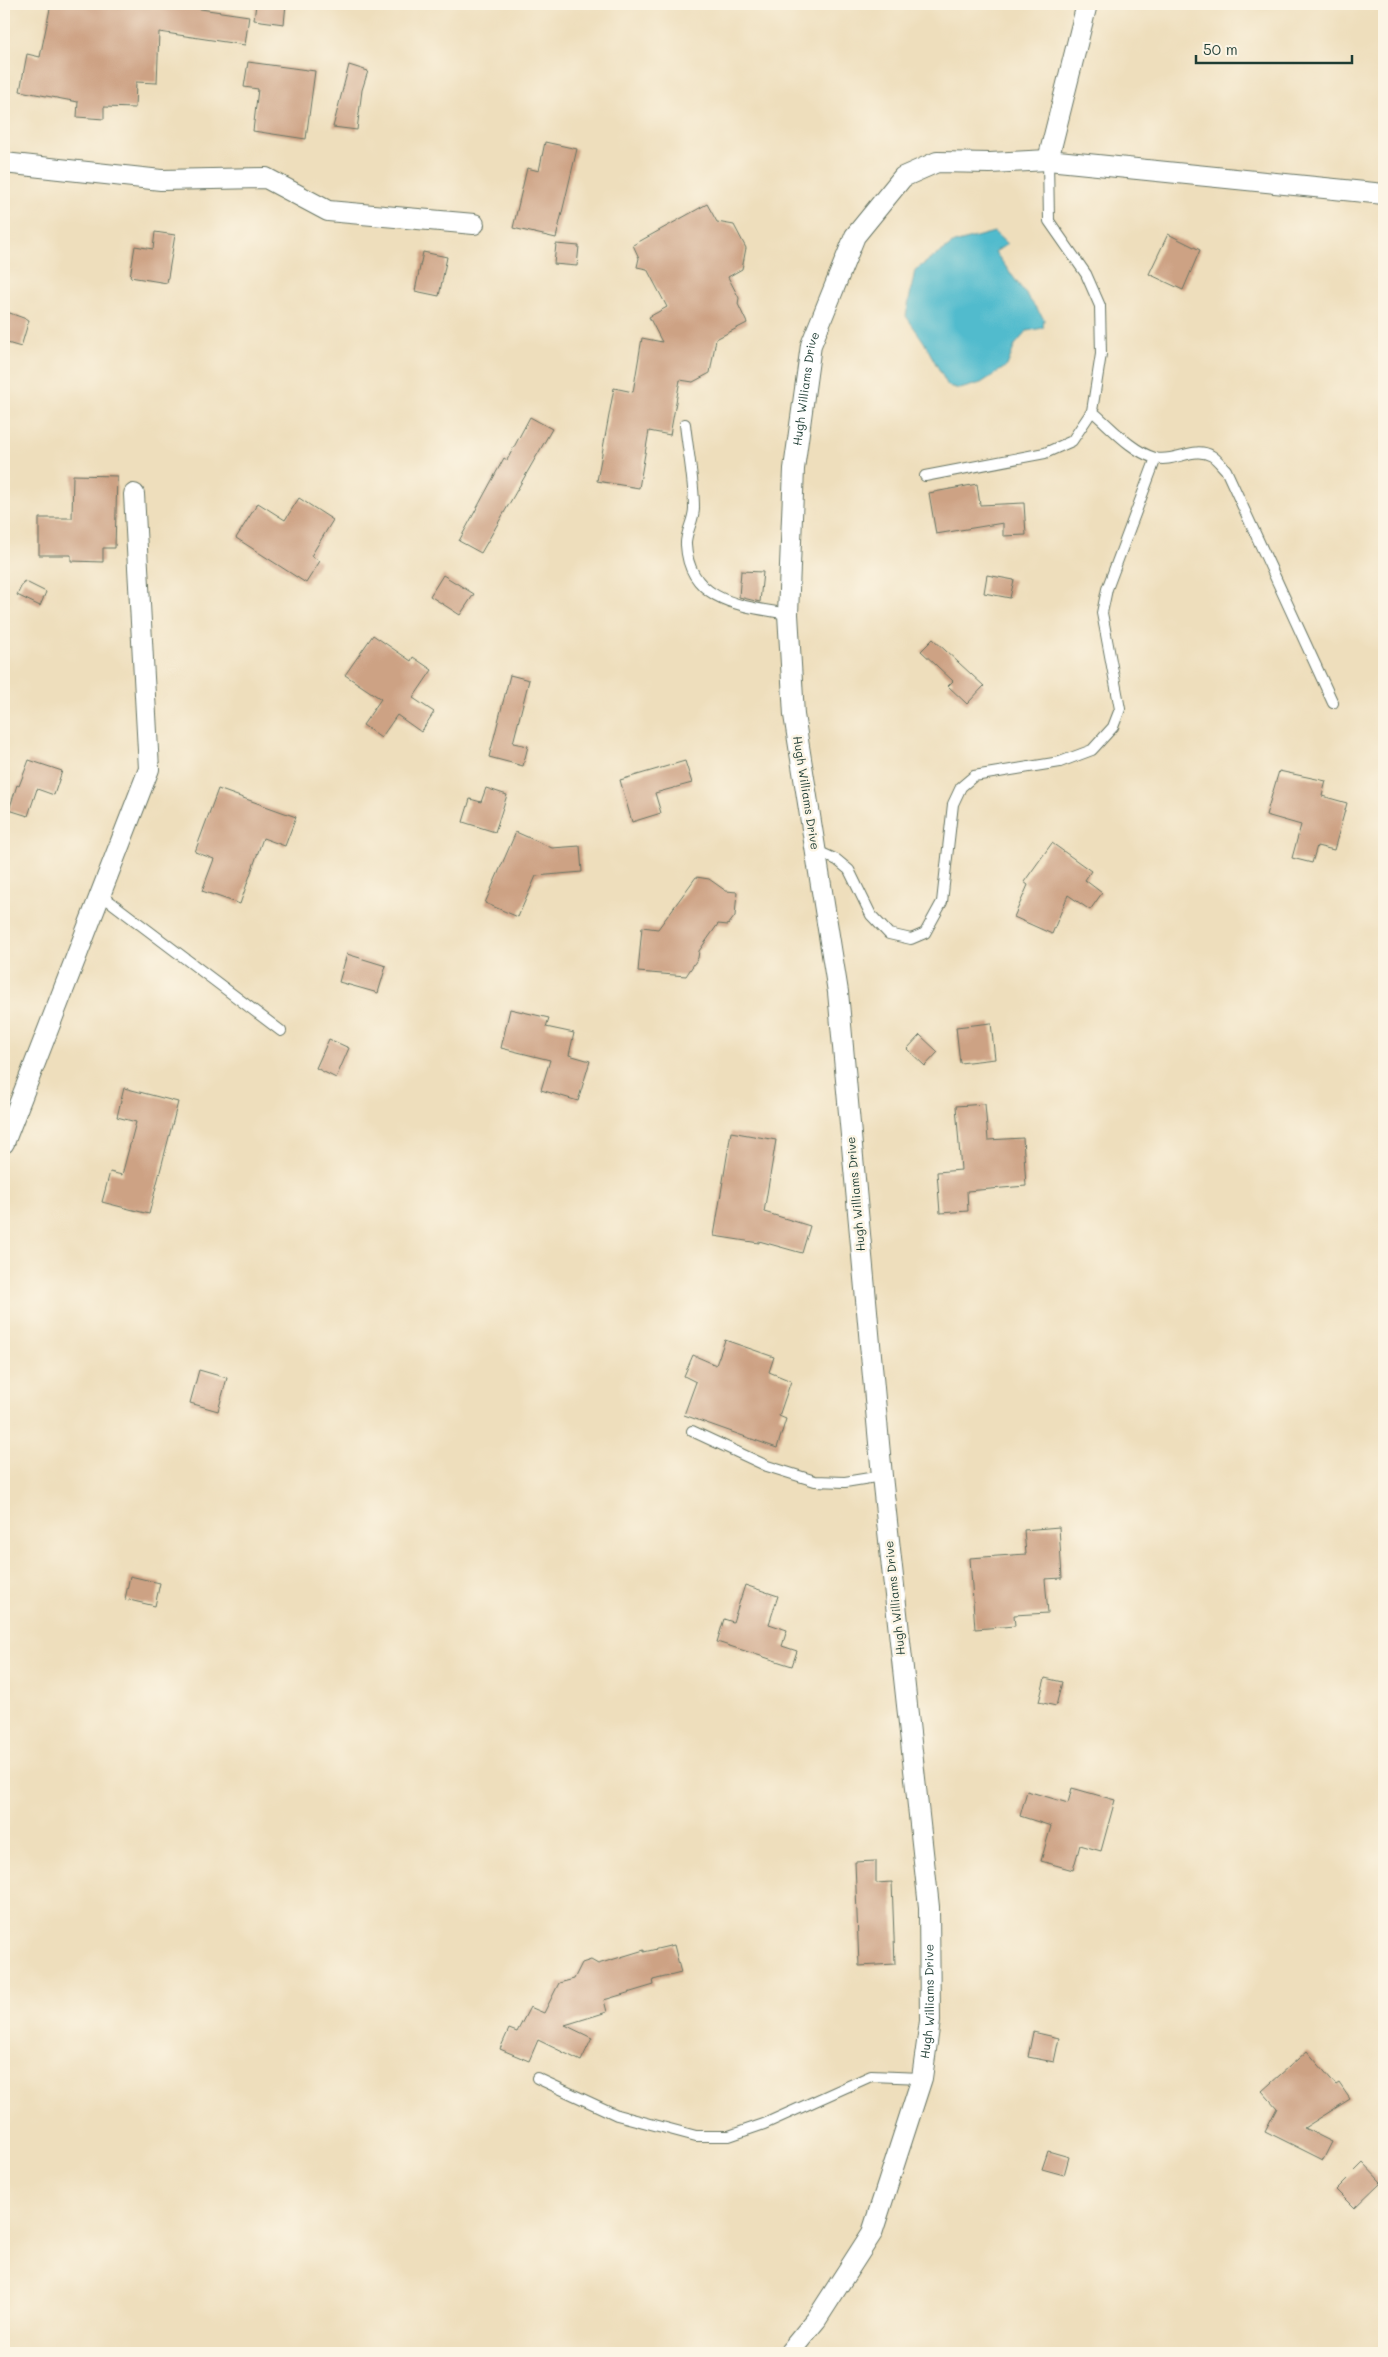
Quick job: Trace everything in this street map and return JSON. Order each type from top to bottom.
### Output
[{"type":"street","points":[[1048,160],[1087,4]]},
{"type":"street","name":"Hugh Williams Drive","points":[[789,2353],[816,2320],[872,2233],[922,2078],[930,2021],[929,1908],[882,1476],[838,992],[794,715],[788,614],[794,469],[811,345],[855,236],[904,177],[937,162],[990,163],[1048,160],[1384,194]]},
{"type":"street","points":[[4,162],[161,180],[266,178],[328,211],[474,224]]},
{"type":"street","points":[[4,1143],[148,768],[134,494]]},
{"type":"lane","points":[[925,476],[1045,453],[1072,441],[1092,411],[1101,354],[1100,306],[1086,274],[1049,221],[1048,160]]},
{"type":"lane","points":[[1092,411],[1140,451],[1156,458],[1170,460],[1198,452],[1213,456],[1226,470],[1333,703]]},
{"type":"lane","points":[[685,424],[694,508],[686,542],[687,559],[698,581],[713,595],[734,604],[788,614]]},
{"type":"lane","points":[[815,850],[837,860],[849,870],[870,915],[889,934],[911,938],[925,933],[942,902],[953,804],[962,787],[974,776],[1060,762],[1092,750],[1113,727],[1120,709],[1102,613],[1107,589],[1156,458]]},
{"type":"lane","points":[[100,894],[281,1031]]},
{"type":"lane","points":[[692,1431],[767,1466],[815,1481],[845,1482],[882,1476]]},
{"type":"lane","points":[[537,2078],[616,2115],[696,2136],[729,2136],[764,2124],[871,2076],[922,2078]]},
{"type":"water","points":[[994,232],[1007,244],[995,252],[1044,319],[1043,328],[1027,331],[1015,345],[1007,366],[981,383],[960,389],[948,386],[924,342],[906,316],[915,270],[954,243]]},
{"type":"building","points":[[51,4],[166,4],[249,16],[245,45],[159,32],[157,83],[136,82],[135,108],[104,107],[104,119],[77,117],[78,102],[20,91],[27,54],[40,57]]},
{"type":"building","points":[[256,4],[286,4],[284,24],[254,20]]},
{"type":"building","points":[[248,62],[315,71],[306,139],[253,131],[258,89],[244,87]]},
{"type":"building","points":[[349,65],[368,71],[362,90],[357,130],[333,127]]},
{"type":"building","points":[[545,142],[577,149],[556,238],[513,228],[527,168],[539,171]]},
{"type":"building","points":[[707,204],[717,222],[734,225],[746,248],[742,269],[728,277],[739,298],[738,304],[747,323],[716,339],[710,373],[693,382],[680,380],[670,435],[649,431],[639,488],[597,481],[614,388],[633,392],[642,338],[662,342],[649,317],[667,307],[647,269],[637,267],[639,258],[633,245]]},
{"type":"building","points":[[155,232],[175,235],[167,283],[130,277],[135,246],[153,249]]},
{"type":"building","points":[[1168,234],[1200,250],[1183,290],[1149,274]]},
{"type":"building","points":[[556,244],[579,246],[577,266],[554,264]]},
{"type":"building","points":[[423,252],[447,257],[439,296],[415,291]]},
{"type":"building","points":[[7,312],[29,320],[21,347],[4,342],[4,323]]},
{"type":"building","points":[[530,417],[552,429],[481,553],[459,541],[504,458],[507,460]]},
{"type":"building","points":[[73,475],[117,476],[115,548],[103,548],[103,562],[71,561],[71,555],[39,555],[39,518],[72,518]]},
{"type":"building","points":[[977,484],[980,505],[1024,503],[1026,535],[1003,536],[1003,523],[936,534],[929,493]]},
{"type":"building","points":[[299,498],[333,520],[311,556],[320,561],[306,583],[236,538],[258,503],[285,520]]},
{"type":"building","points":[[741,571],[763,572],[760,602],[739,597]]},
{"type":"building","points":[[443,575],[474,594],[460,615],[430,596]]},
{"type":"building","points":[[987,575],[1014,580],[1010,598],[984,593]]},
{"type":"building","points":[[24,581],[46,592],[40,606],[17,595]]},
{"type":"building","points":[[373,635],[411,661],[413,657],[432,670],[413,698],[434,712],[421,732],[397,715],[381,738],[363,725],[381,699],[345,675]]},
{"type":"building","points":[[933,639],[984,686],[967,704],[948,686],[953,681],[921,651]]},
{"type":"building","points":[[510,675],[529,680],[513,743],[528,746],[523,766],[489,757]]},
{"type":"building","points":[[29,760],[62,771],[54,795],[37,789],[28,816],[9,810],[17,785],[19,786]]},
{"type":"building","points":[[685,761],[692,783],[655,793],[661,813],[632,822],[620,780]]},
{"type":"building","points":[[1279,771],[1326,781],[1322,796],[1347,803],[1334,850],[1317,846],[1312,863],[1292,858],[1301,825],[1266,815]]},
{"type":"building","points":[[486,788],[507,795],[495,832],[463,822],[470,799],[481,802]]},
{"type":"building","points":[[218,789],[296,817],[285,846],[263,838],[240,904],[202,891],[214,859],[195,852]]},
{"type":"building","points":[[516,832],[552,848],[580,846],[582,872],[536,876],[518,917],[485,903]]},
{"type":"building","points":[[1052,843],[1091,871],[1085,880],[1102,893],[1090,910],[1068,895],[1052,934],[1014,917],[1028,885],[1024,882]]},
{"type":"building","points":[[696,877],[709,879],[726,891],[737,892],[735,916],[728,925],[718,924],[699,951],[698,958],[686,976],[638,972],[642,927],[658,929]]},
{"type":"building","points":[[347,954],[386,966],[378,993],[339,982]]},
{"type":"building","points":[[510,1009],[549,1018],[546,1027],[574,1033],[569,1055],[590,1061],[578,1101],[541,1090],[550,1060],[501,1048]]},
{"type":"building","points":[[991,1023],[995,1059],[960,1063],[956,1027]]},
{"type":"building","points":[[920,1035],[938,1052],[925,1066],[907,1049]]},
{"type":"building","points":[[329,1039],[349,1048],[336,1078],[316,1068]]},
{"type":"building","points":[[124,1088],[178,1102],[149,1214],[102,1202],[110,1172],[122,1175],[136,1122],[117,1117]]},
{"type":"building","points":[[985,1104],[988,1140],[1023,1138],[1026,1186],[967,1191],[968,1211],[940,1213],[937,1172],[961,1170],[956,1106]]},
{"type":"building","points":[[731,1132],[776,1140],[764,1212],[810,1226],[802,1253],[759,1241],[759,1243],[714,1236]]},
{"type":"building","points":[[725,1340],[774,1357],[769,1372],[791,1381],[779,1416],[786,1419],[777,1448],[684,1415],[696,1382],[684,1376],[693,1355],[716,1365]]},
{"type":"building","points":[[199,1370],[227,1378],[218,1411],[190,1403]]},
{"type":"building","points":[[1059,1527],[1062,1578],[1045,1579],[1048,1613],[1014,1615],[1015,1626],[975,1629],[970,1558],[1026,1554],[1024,1530]]},
{"type":"building","points":[[130,1576],[160,1583],[155,1606],[125,1599]]},
{"type":"building","points":[[745,1585],[778,1596],[769,1624],[787,1630],[782,1646],[797,1651],[792,1666],[717,1642],[724,1619],[733,1622]]},
{"type":"building","points":[[1045,1678],[1062,1682],[1056,1706],[1039,1702]]},
{"type":"building","points":[[1072,1788],[1115,1800],[1101,1851],[1080,1845],[1073,1870],[1041,1861],[1051,1826],[1020,1816],[1027,1791],[1068,1803]]},
{"type":"building","points":[[876,1861],[876,1883],[892,1882],[895,1964],[859,1966],[855,1862]]},
{"type":"building","points":[[674,1945],[681,1973],[653,1980],[654,1985],[604,2000],[607,2012],[565,2025],[592,2038],[581,2061],[538,2040],[529,2061],[500,2049],[509,2029],[517,2032],[530,2007],[544,2013],[559,1983],[574,1979],[582,1963],[591,1960],[598,1964],[644,1950],[644,1952]]},
{"type":"building","points":[[1033,2032],[1059,2038],[1054,2062],[1028,2057]]},
{"type":"building","points":[[1307,2051],[1336,2085],[1339,2083],[1350,2099],[1304,2128],[1332,2142],[1323,2160],[1265,2131],[1277,2108],[1262,2091]]},
{"type":"building","points":[[1048,2151],[1069,2157],[1064,2175],[1042,2169]]},
{"type":"building","points":[[1363,2163],[1381,2182],[1354,2208],[1336,2190]]}]
